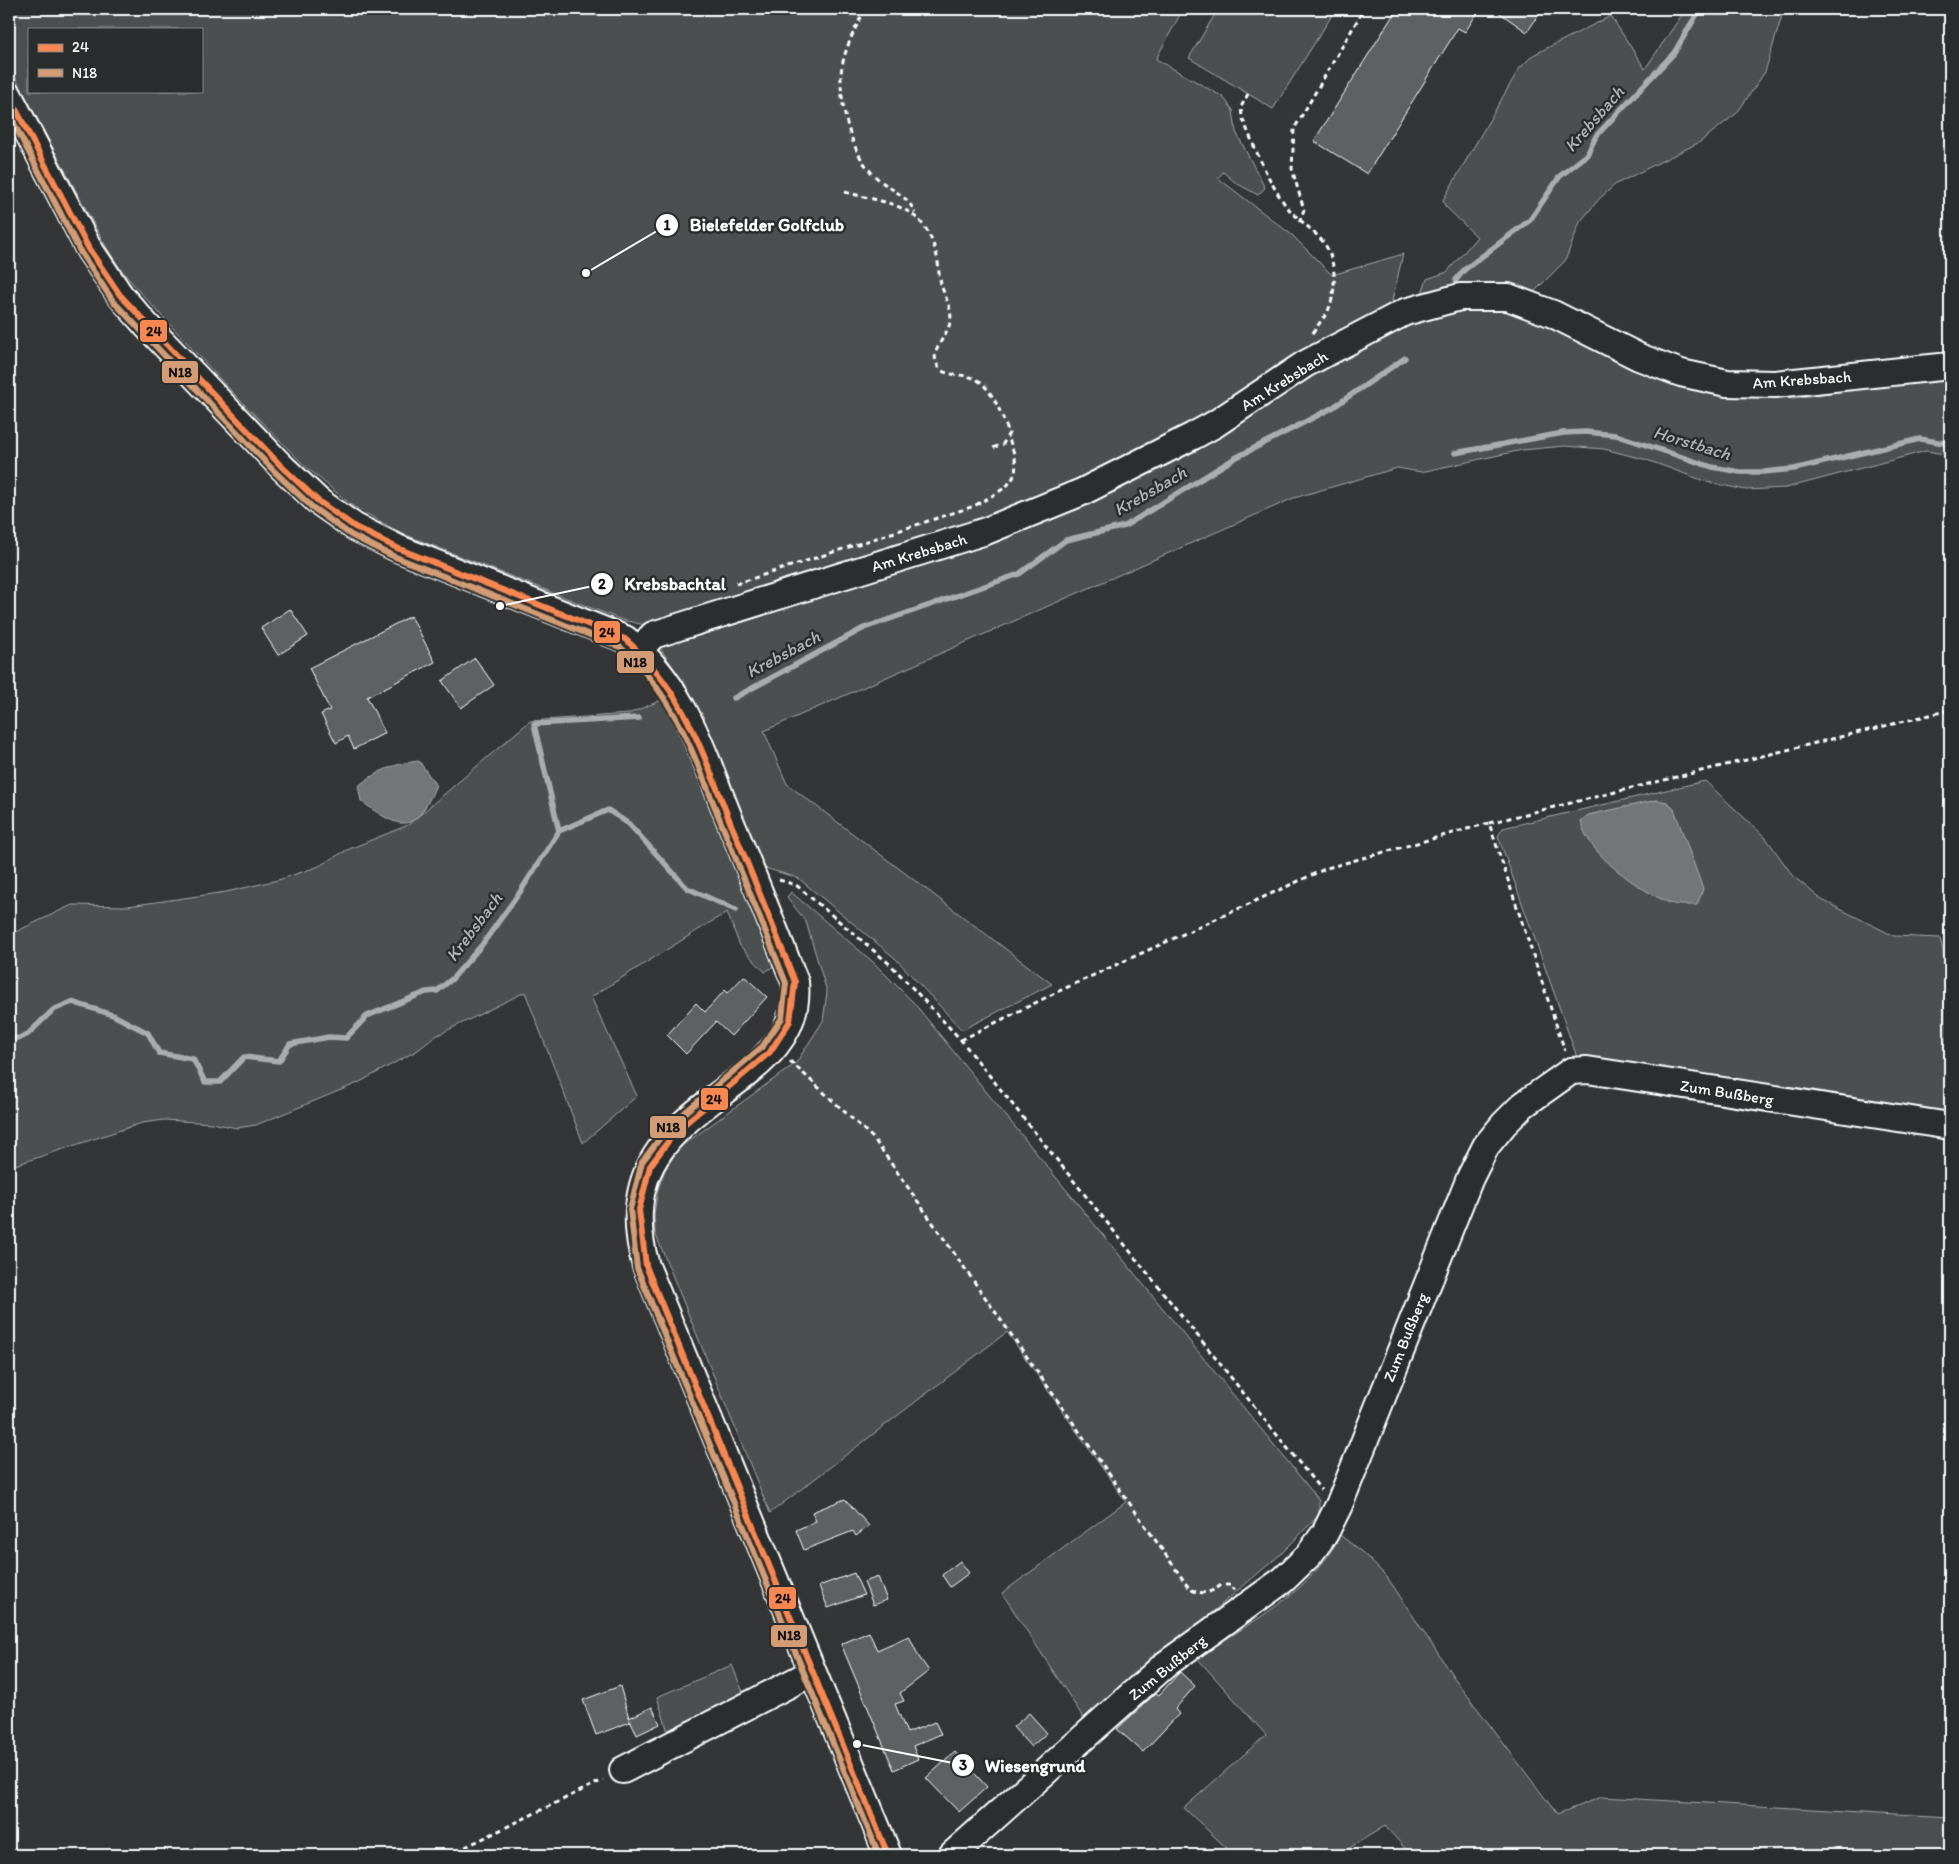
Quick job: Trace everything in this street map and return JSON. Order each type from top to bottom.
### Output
[{"type":"street","points":[[9,96],[89,249],[120,295],[146,326],[281,466],[318,501],[355,527],[397,548],[625,639],[652,662],[676,696],[696,737],[752,873],[795,982],[797,994],[792,1019],[775,1048],[664,1144],[650,1164],[642,1184],[638,1227],[646,1266],[811,1673],[888,1855]]},
{"type":"street","name":"Am Krebsbach","points":[[639,650],[653,634],[986,531],[1033,514],[1208,428],[1305,364],[1405,312],[1460,297],[1508,297],[1553,314],[1638,357],[1681,373],[1727,383],[1775,384],[1950,366]]},
{"type":"street","name":"Zum Bußberg","points":[[952,1855],[1166,1664],[1283,1580],[1309,1555],[1325,1533],[1339,1505],[1456,1209],[1486,1146],[1523,1105],[1546,1086],[1571,1071],[1587,1070],[1950,1126]]},
{"type":"street","points":[[622,1770],[811,1673]]},
{"type":"path","points":[[728,587],[974,506],[1006,488],[1012,480],[1017,465],[1016,456],[1008,438],[1007,428],[984,386],[974,378],[948,374],[942,371],[936,361],[936,349],[950,323],[950,310],[940,282],[930,233],[915,214],[912,205],[876,178],[862,162],[852,136],[843,102],[841,73],[850,40],[865,9]]},
{"type":"path","points":[[1300,222],[1304,210],[1292,169],[1294,129],[1364,9]]},
{"type":"path","points":[[1248,94],[1241,107],[1242,117],[1268,176],[1283,201],[1300,222],[1324,243],[1332,259],[1334,276],[1332,294],[1327,312],[1311,336]]},
{"type":"path","points":[[845,192],[915,214]]},
{"type":"path","points":[[992,448],[1003,444],[1008,438]]},
{"type":"path","points":[[960,1040],[1057,992],[1327,868],[1489,823],[1950,710]]},
{"type":"path","points":[[1489,823],[1571,1071]]},
{"type":"path","points":[[752,873],[796,885],[892,966],[960,1040],[1329,1500],[1339,1505]]},
{"type":"path","points":[[775,1048],[874,1139],[1189,1588],[1194,1592],[1203,1593],[1215,1590],[1221,1585],[1230,1585],[1248,1606]]},
{"type":"path","points":[[449,1855],[622,1770]]},
{"type":"shaded area","points":[[9,9],[1183,9],[1156,59],[1223,97],[1233,110],[1236,132],[1265,188],[1258,195],[1236,183],[1223,172],[1218,178],[1292,235],[1332,275],[1403,254],[1391,305],[1079,489],[655,627],[622,620],[401,533],[351,505],[305,466],[233,393],[138,290],[119,267],[104,243],[9,66]]},
{"type":"shaded area","points":[[1218,9],[1336,9],[1273,109],[1189,58]]},
{"type":"shaded area","points":[[1686,9],[1784,9],[1765,72],[1737,113],[1700,142],[1616,184],[1600,198],[1580,222],[1565,261],[1531,295],[1418,304],[1427,279],[1447,272],[1477,237],[1445,206],[1443,200],[1519,69],[1533,55],[1611,16],[1645,69]]},
{"type":"shaded area","points":[[1516,304],[1693,387],[1794,398],[1950,376],[1950,455],[1926,451],[1786,488],[1746,490],[1707,482],[1647,460],[1604,449],[1565,446],[1522,450],[1421,472],[1397,468],[1294,498],[764,731],[787,784],[1052,984],[962,1030],[896,959],[798,878],[755,865],[683,682],[658,645],[1000,533],[1402,320],[1458,305]]},
{"type":"shaded area","points":[[664,699],[778,963],[765,972],[740,946],[727,912],[591,997],[637,1096],[583,1143],[525,992],[436,1036],[418,1050],[358,1083],[256,1125],[237,1128],[212,1123],[164,1120],[142,1123],[9,1167],[9,935],[72,905],[128,906],[226,892],[278,880],[317,867],[347,850],[408,825],[530,721],[628,714]]},
{"type":"shaded area","points":[[419,761],[436,785],[421,813],[413,820],[405,823],[396,822],[386,818],[361,801],[358,786],[365,781],[379,772],[394,766]]},
{"type":"shaded area","points":[[1705,781],[1766,838],[1793,876],[1822,900],[1894,936],[1940,938],[1950,982],[1950,1119],[1587,1064],[1577,1057],[1498,836],[1503,828]],"holes":[[[1657,801],[1667,802],[1582,821],[1589,815]]]},
{"type":"shaded area","points":[[1657,800],[1667,802],[1674,809],[1703,889],[1697,905],[1670,903],[1645,890],[1616,870],[1593,846],[1585,834],[1581,821],[1588,815]]},
{"type":"shaded area","points":[[791,892],[873,962],[914,1003],[1319,1500],[1319,1515],[1281,1554],[1085,1720],[1002,1593],[1126,1502],[1007,1332],[770,1513],[655,1233],[654,1214],[658,1189],[665,1170],[679,1148],[796,1063],[823,1021],[827,992],[806,922],[787,897]]},
{"type":"shaded area","points":[[1340,1535],[1363,1553],[1387,1577],[1455,1679],[1557,1814],[1602,1797],[1950,1817],[1950,1855],[1411,1855],[1385,1826],[1338,1855],[1234,1855],[1184,1808],[1266,1735],[1197,1658],[1258,1619],[1296,1590],[1328,1556]]},
{"type":"shaded area","points":[[732,1665],[745,1697],[669,1735],[657,1697]]},
{"type":"building","points":[[1397,9],[1480,9],[1465,32],[1458,28],[1367,174],[1314,141]]},
{"type":"building","points":[[1494,9],[1543,9],[1527,32]]},
{"type":"building","points":[[290,609],[308,636],[278,655],[261,628]]},
{"type":"building","points":[[411,616],[435,662],[367,697],[385,733],[354,749],[348,736],[336,743],[321,714],[330,710],[309,668]]},
{"type":"building","points":[[475,658],[494,685],[461,708],[442,681]]},
{"type":"building","points":[[744,976],[767,997],[731,1036],[716,1022],[686,1054],[667,1035],[696,1003],[705,1012],[725,990],[728,993]]},
{"type":"building","points":[[845,1499],[869,1526],[856,1536],[853,1531],[804,1550],[796,1530],[816,1521],[812,1512]]},
{"type":"building","points":[[960,1561],[969,1573],[950,1587],[942,1575]]},
{"type":"building","points":[[854,1573],[864,1595],[828,1608],[819,1586]]},
{"type":"building","points":[[878,1577],[887,1600],[873,1605],[864,1582]]},
{"type":"building","points":[[869,1632],[877,1650],[909,1636],[919,1657],[929,1671],[900,1693],[904,1701],[895,1704],[907,1733],[935,1722],[941,1734],[913,1746],[918,1759],[894,1770],[841,1644]]},
{"type":"building","points":[[1180,1672],[1195,1686],[1175,1709],[1179,1714],[1143,1752],[1117,1729],[1156,1693],[1159,1695]]},
{"type":"building","points":[[620,1686],[629,1718],[652,1707],[660,1724],[637,1735],[629,1719],[630,1722],[596,1735],[583,1700]]},
{"type":"building","points":[[1029,1713],[1047,1733],[1031,1747],[1013,1727]]},
{"type":"building","points":[[955,1752],[987,1787],[959,1812],[926,1778]]},
{"type":"waterway","name":"Krebsbach","points":[[1456,280],[1464,270],[1530,220],[1560,176],[1587,155],[1596,136],[1674,53],[1700,9]]},
{"type":"waterway","name":"Krebsbach","points":[[734,698],[864,628],[1019,574],[1066,540],[1125,526],[1235,458],[1332,408],[1405,358]]},
{"type":"waterway","name":"Horstbach","points":[[1455,453],[1563,433],[1586,432],[1616,435],[1712,467],[1740,472],[1763,472],[1794,469],[1920,439],[1950,444]]},
{"type":"waterway","name":"Krebsbach","points":[[9,1038],[20,1038],[28,1034],[53,1010],[72,1002],[113,1015],[148,1033],[159,1053],[193,1059],[205,1082],[220,1082],[244,1057],[279,1061],[290,1044],[329,1037],[346,1038],[367,1016],[426,992],[437,991],[452,979],[481,946],[520,892],[559,831],[534,724],[639,718]]},
{"type":"waterway","points":[[559,831],[608,810],[629,824],[687,888],[736,910]]},
{"type":"transit line","name":"24","points":[[9,96],[89,249],[120,295],[281,466],[318,501],[355,527],[397,548],[625,639],[646,659],[663,680],[690,724],[795,982],[790,1021],[770,1052],[675,1132],[650,1166],[639,1210],[646,1266],[888,1855]]},
{"type":"transit line","name":"N18","points":[[9,114],[81,253],[113,301],[275,472],[312,507],[351,535],[393,556],[620,647],[656,686],[682,729],[703,776],[786,983],[782,1018],[763,1046],[669,1126],[642,1162],[630,1209],[637,1268],[879,1855]]},
{"type":"place","name":"Bielefelder Golfclub","points":[[586,273]]},
{"type":"place","name":"Krebsbachtal","points":[[500,606]]},
{"type":"place","name":"Wiesengrund","points":[[857,1744]]}]
